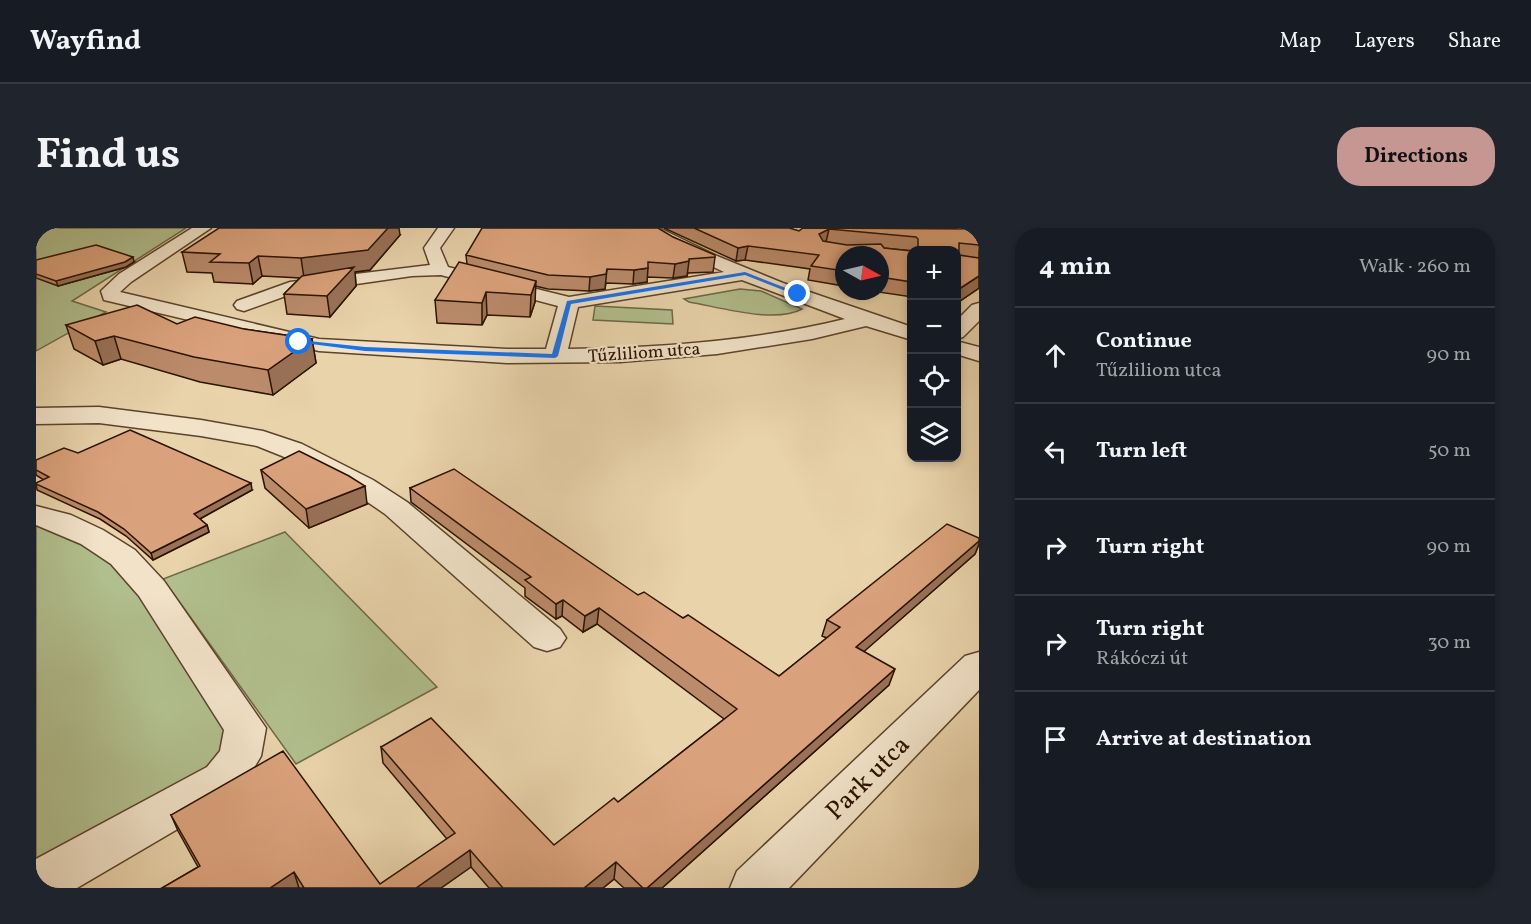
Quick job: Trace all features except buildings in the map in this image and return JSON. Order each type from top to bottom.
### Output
[{"type":"street","points":[[125,278],[203,228]]},
{"type":"street","points":[[441,270],[432,248],[446,228]]},
{"type":"street","points":[[647,228],[745,274],[865,320],[907,333]]},
{"type":"street","points":[[244,305],[290,288],[412,271],[441,270],[569,303],[745,274]]},
{"type":"street","points":[[125,278],[146,283]]},
{"type":"street","name":"Tűzliliom utca","points":[[125,278],[111,291],[111,296],[299,342],[341,347],[555,356],[620,355],[748,344],[812,333],[865,320]]},
{"type":"street","points":[[222,300],[267,313],[259,323],[246,329]]},
{"type":"street","points":[[555,356],[569,303]]},
{"type":"street","points":[[961,329],[979,309]]},
{"type":"street","points":[[961,348],[979,354]]},
{"type":"street","points":[[36,416],[99,415],[201,428],[263,440],[292,450],[363,486],[396,508],[547,638]]},
{"type":"street","points":[[36,515],[60,522],[92,537],[123,557],[152,589],[245,728],[245,745],[238,762],[223,780],[36,885]]},
{"type":"street","name":"Park utca","points":[[755,888],[979,666]]},
{"type":"green space","points":[[36,228],[186,228],[72,301],[106,312],[36,351]]},
{"type":"green space","points":[[740,289],[761,291],[802,309],[791,313],[762,315],[689,302],[684,299]]},
{"type":"green space","points":[[595,306],[672,310],[673,324],[593,320]]},
{"type":"green space","points":[[36,515],[123,557],[245,745],[36,885]]},
{"type":"green space","points":[[285,532],[437,687],[296,764],[163,579]]},
{"type":"route","points":[[299,342],[365,349],[555,356],[569,303],[745,274],[798,294]]}]
